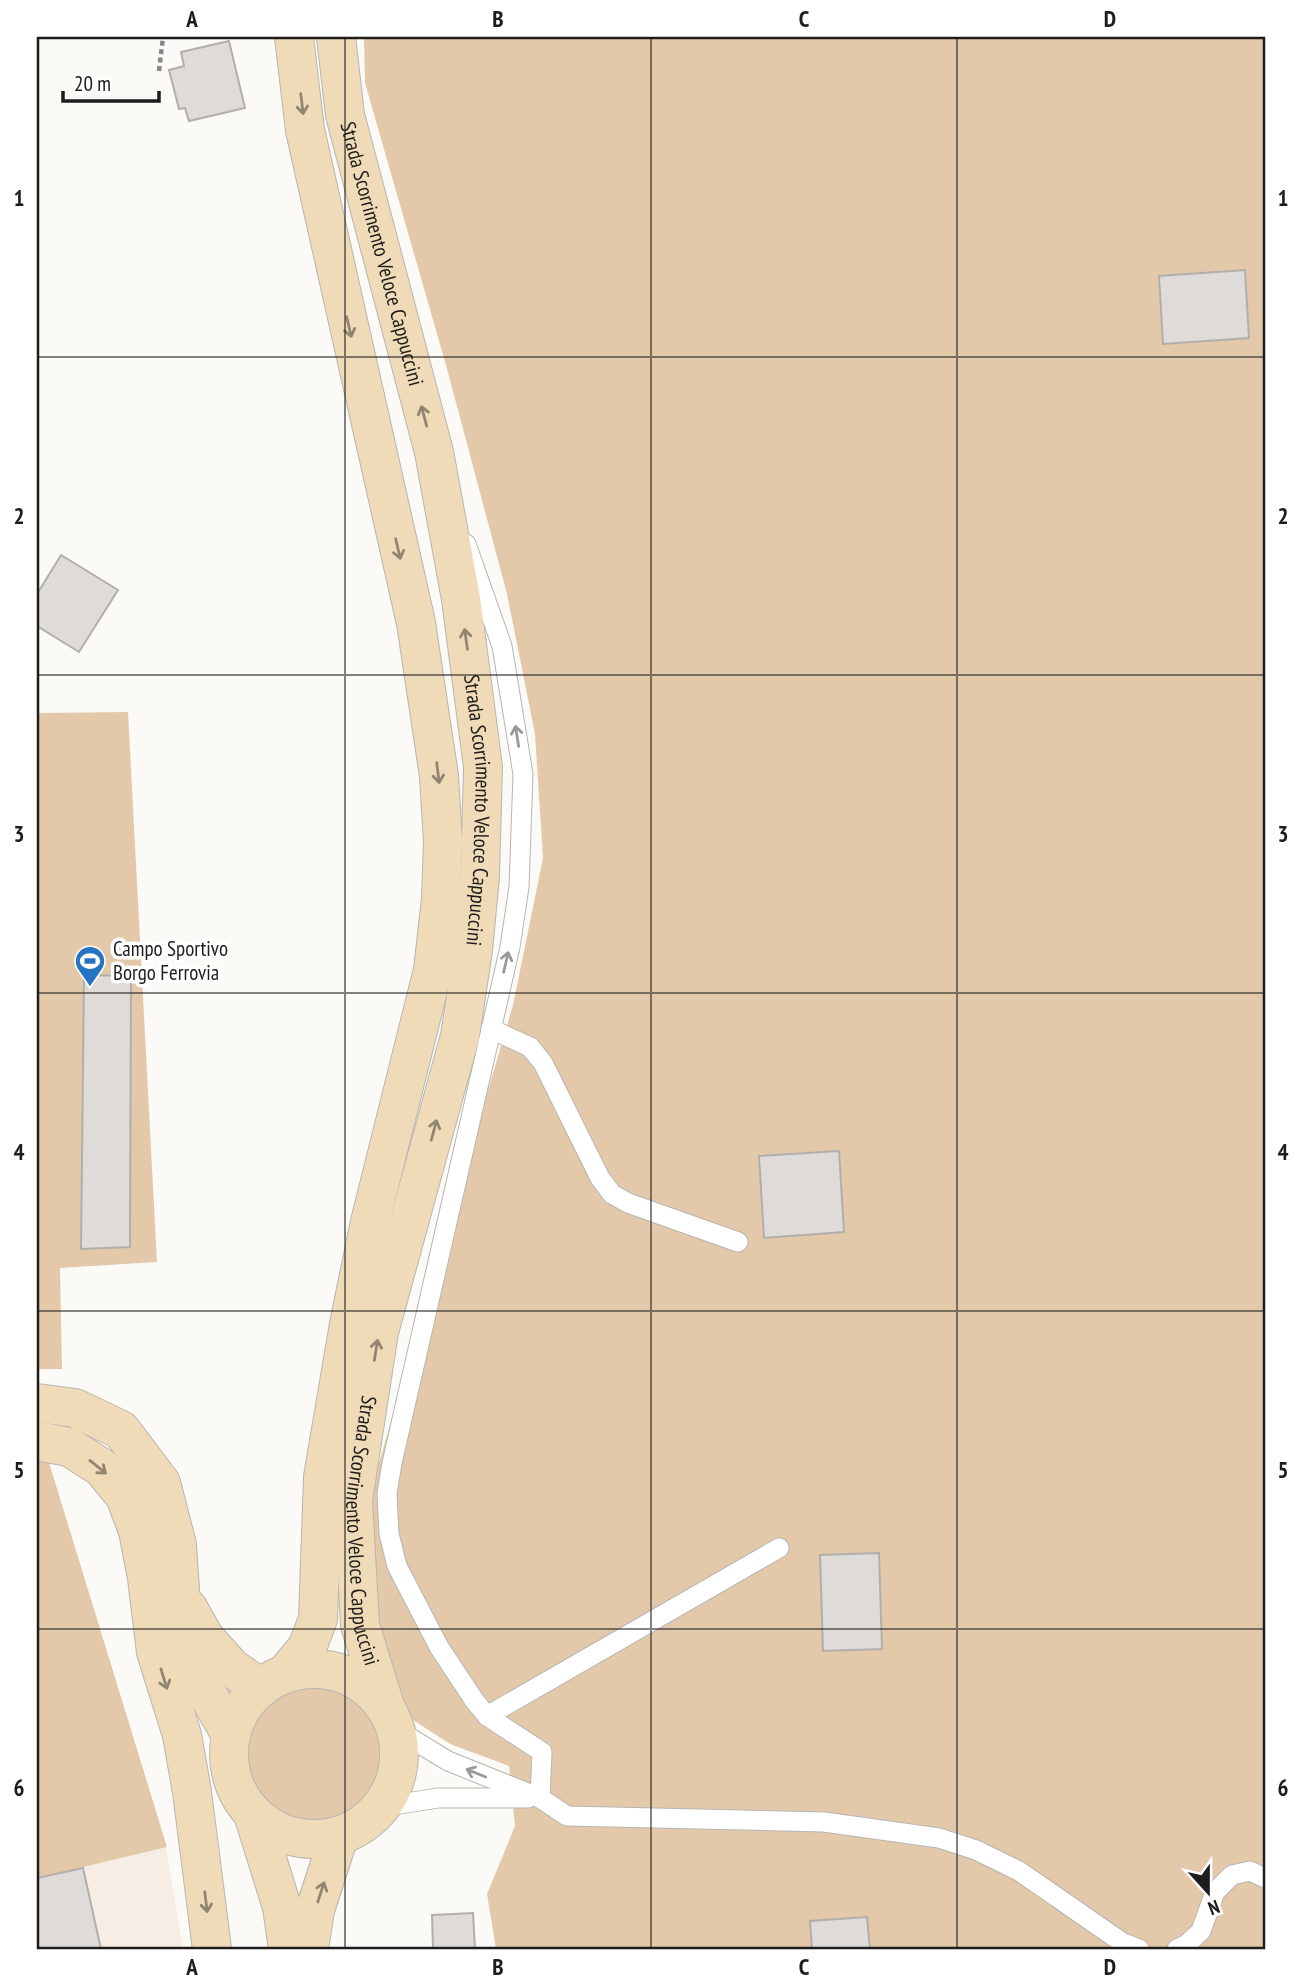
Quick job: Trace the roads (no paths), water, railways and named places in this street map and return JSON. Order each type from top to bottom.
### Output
[{"type":"main road","name":"Strada Scorrimento Veloce Cappuccini","points":[[273,1681],[307,1648],[318,1619],[323,1477],[349,1324],[370,1222],[433,970],[441,899],[443,841],[439,776],[416,623],[305,130],[294,37]]},
{"type":"main road","name":"Strada Scorrimento Veloce Cappuccini","points":[[336,37],[345,115],[434,452],[461,599],[483,767],[480,876],[473,950],[460,1036],[379,1332],[352,1500],[360,1625],[391,1718]]},
{"type":"main road","points":[[37,1403],[75,1408],[121,1430],[161,1483],[177,1545],[183,1634],[196,1674],[231,1735]]},
{"type":"main road","points":[[37,1441],[68,1447],[102,1468],[125,1496],[138,1531],[156,1652],[183,1735],[212,1949]]},
{"type":"main road","points":[[181,1597],[205,1638],[232,1668],[273,1681]]},
{"type":"main road","points":[[253,1814],[278,1832],[308,1839],[339,1836],[362,1825],[381,1807],[394,1784],[400,1757],[391,1718],[366,1686],[341,1673],[313,1669],[273,1681],[242,1709],[231,1735],[229,1763],[237,1791],[253,1814],[282,1907],[288,1949]]},
{"type":"main road","points":[[309,1949],[315,1910],[339,1836]]},
{"type":"lane","points":[[434,452],[502,646],[523,774],[519,887],[510,947],[433,1279],[387,1493],[389,1534],[397,1566],[439,1647],[474,1700],[487,1716],[542,1752],[540,1798]]},
{"type":"lane","points":[[491,1029],[530,1047],[542,1063],[600,1178],[612,1194],[628,1203],[738,1242]]},
{"type":"lane","points":[[487,1716],[779,1548]]},
{"type":"lane","points":[[391,1718],[448,1762],[540,1798],[567,1815],[824,1822],[939,1839],[976,1850],[1019,1871],[1123,1943],[1139,1949]]},
{"type":"lane","points":[[381,1807],[438,1798],[540,1798]]},
{"type":"lane","points":[[1177,1949],[1186,1945],[1201,1931],[1215,1892],[1232,1875],[1250,1871],[1265,1878]]},
{"type":"place","name":"Campo Sportivo Borgo Ferrovia","points":[[90,988]]}]
